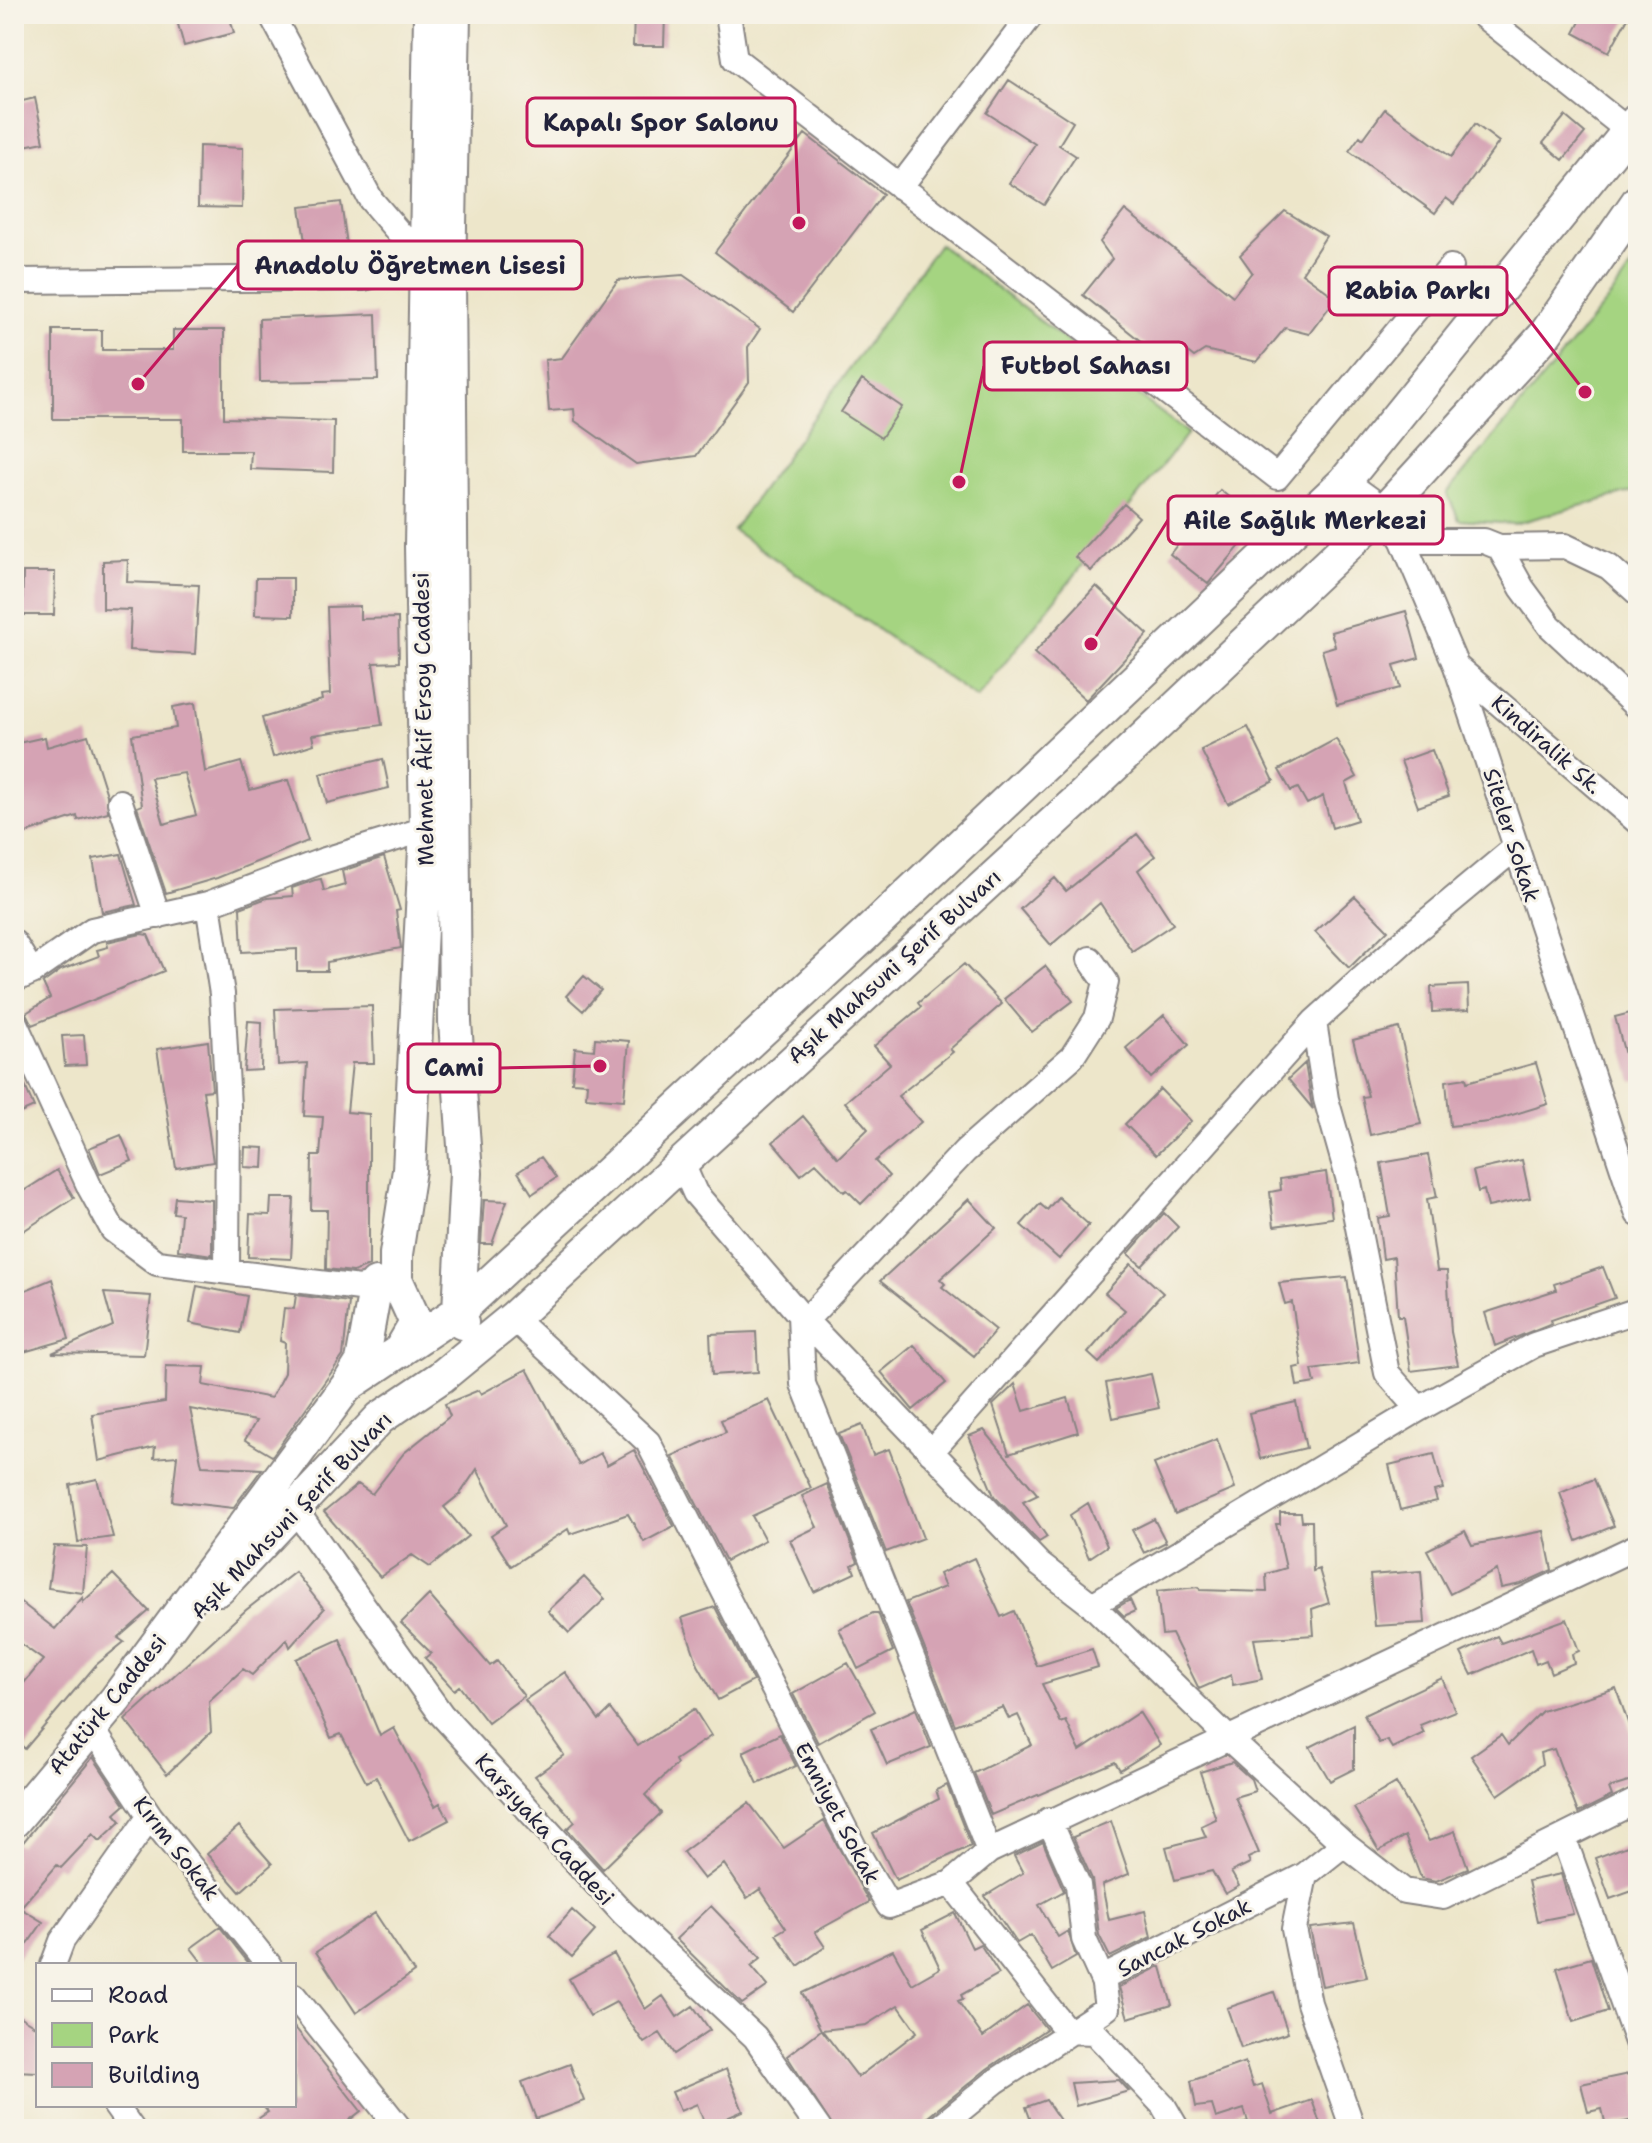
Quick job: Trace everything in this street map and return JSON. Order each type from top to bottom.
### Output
[{"type":"main road","name":"Mehmet Âkif Ersoy Caddesi","points":[[397,1354],[416,1323],[386,1281],[396,1254],[409,1170],[426,829],[421,546],[430,14]]},
{"type":"main road","name":"Mehmet Âkif Ersoy Caddesi","points":[[454,14],[449,279],[455,1022],[466,1173],[459,1311],[471,1353]]},
{"type":"main road","name":"Aşık Mahsuni Şerif Bulvarı","points":[[459,1311],[865,935],[1345,481],[1634,125]]},
{"type":"main road","name":"Aşık Mahsuni Şerif Bulvarı","points":[[116,1699],[380,1418],[441,1377],[513,1318],[1127,755],[1385,510],[1544,336],[1638,201]]},
{"type":"main road","points":[[347,1386],[362,1362],[386,1281]]},
{"type":"main road","name":"Atatürk Caddesi","points":[[15,1817],[116,1699],[347,1386],[459,1311]]},
{"type":"main road","points":[[397,1354],[408,1377],[441,1377]]},
{"type":"street","points":[[14,281],[364,278],[425,263],[371,200],[271,14]]},
{"type":"street","points":[[728,14],[735,59],[1277,477],[1451,267]]},
{"type":"street","points":[[900,187],[1032,14]]},
{"type":"street","points":[[1481,14],[1634,125]]},
{"type":"street","name":"Siteler Sokak","points":[[1345,481],[1385,510],[1403,541],[1456,666],[1638,1214]]},
{"type":"street","points":[[1403,541],[1484,541],[1499,547],[1565,546],[1609,567],[1638,593]]},
{"type":"street","points":[[1499,547],[1522,588],[1550,626],[1638,708]]},
{"type":"street","name":"Kindiralik Sk.","points":[[1456,666],[1638,822]]},
{"type":"street","points":[[120,802],[158,916]]},
{"type":"street","points":[[14,943],[23,976],[92,930],[208,904],[322,861],[426,829],[455,811]]},
{"type":"street","points":[[931,1452],[1314,1022],[1414,932],[1516,847]]},
{"type":"street","points":[[208,904],[222,994],[228,1106],[227,1270]]},
{"type":"street","points":[[989,1851],[803,1384],[802,1318],[965,1151],[1072,1057],[1097,1018],[1106,982],[1090,959]]},
{"type":"street","points":[[14,1021],[90,1188],[113,1230],[157,1263],[360,1288],[386,1281]]},
{"type":"street","points":[[1314,1022],[1326,1099],[1348,1177],[1387,1373],[1419,1409]]},
{"type":"street","points":[[681,1161],[695,1193],[802,1318],[1039,1564],[1092,1605],[1228,1738],[1344,1844],[1404,1891],[1443,1897],[1638,1800]]},
{"type":"street","points":[[1092,1605],[1419,1409],[1534,1345],[1638,1310]]},
{"type":"street","name":"Emniyet Sokak","points":[[513,1318],[648,1442],[855,1849],[889,1906],[951,1883],[989,1851],[1049,1820],[1638,1546]]},
{"type":"street","name":"Karşıyaka Caddesi","points":[[294,1508],[441,1714],[623,1913],[755,2037],[819,2129]]},
{"type":"street","name":"Kırım Sokak","points":[[91,1727],[150,1816],[267,1963]]},
{"type":"street","points":[[54,1963],[62,1941],[150,1816]]},
{"type":"street","points":[[1049,1820],[1078,1885],[1084,1939],[1103,1981]]},
{"type":"street","points":[[1564,1839],[1638,2045]]},
{"type":"street","name":"Sancak Sokak","points":[[937,2129],[996,2081],[1067,2031],[1107,2008],[1103,1981],[1305,1875],[1344,1844]]},
{"type":"street","points":[[1305,1875],[1294,1929],[1309,2003],[1353,2129]]},
{"type":"street","points":[[951,1883],[1067,2031],[1094,2032],[1163,2105],[1177,2129]]},
{"type":"street","points":[[296,1999],[400,2129]]},
{"type":"street","points":[[116,2107],[132,2129]]},
{"type":"green space","points":[[939,244],[1188,433],[977,698],[733,530]]},
{"type":"green space","points":[[1638,257],[1638,490],[1514,524],[1459,520],[1447,493],[1612,295]]},
{"type":"building","points":[[229,14],[234,33],[184,46],[176,17]]},
{"type":"building","points":[[634,14],[665,14],[664,46],[633,46]]},
{"type":"building","points":[[1584,14],[1630,14],[1609,52],[1574,33]]},
{"type":"building","points":[[1009,80],[1073,122],[1059,145],[1076,156],[1044,205],[1009,183],[1035,144],[987,113]]},
{"type":"building","points":[[35,98],[44,142],[14,148],[14,103]]},
{"type":"building","points":[[1385,109],[1451,157],[1475,124],[1499,142],[1454,204],[1446,198],[1435,213],[1349,151],[1360,136],[1363,139]]},
{"type":"building","points":[[1565,116],[1585,133],[1563,160],[1543,143]]},
{"type":"building","points":[[805,134],[883,194],[793,312],[715,252]]},
{"type":"building","points":[[199,146],[243,148],[242,208],[198,207]]},
{"type":"building","points":[[341,202],[349,259],[308,263],[300,207]]},
{"type":"building","points":[[1125,210],[1233,296],[1252,272],[1240,255],[1285,211],[1326,236],[1302,273],[1336,298],[1309,334],[1285,328],[1257,362],[1205,350],[1194,357],[1180,346],[1167,362],[1083,295],[1112,259],[1100,242]]},
{"type":"building","points":[[683,275],[760,329],[748,347],[749,382],[696,456],[636,464],[575,421],[574,409],[549,411],[545,360],[562,358],[618,280]]},
{"type":"building","points":[[376,314],[378,380],[260,382],[259,319]]},
{"type":"building","points":[[53,330],[102,330],[102,350],[173,350],[173,330],[224,330],[224,418],[334,421],[333,472],[250,469],[251,451],[183,451],[183,419],[53,419]]},
{"type":"building","points":[[862,380],[902,407],[881,438],[841,412]]},
{"type":"building","points":[[1220,490],[1260,522],[1208,584],[1170,554]]},
{"type":"building","points":[[1124,504],[1139,517],[1091,571],[1075,557]]},
{"type":"building","points":[[128,560],[127,582],[199,585],[195,654],[129,650],[131,610],[103,609],[103,561]]},
{"type":"building","points":[[23,572],[55,572],[54,615],[22,615]]},
{"type":"building","points":[[256,578],[293,578],[293,616],[255,615]]},
{"type":"building","points":[[1096,586],[1148,634],[1086,700],[1034,653]]},
{"type":"building","points":[[360,606],[360,619],[398,618],[399,662],[373,663],[382,725],[312,735],[314,744],[273,757],[262,718],[322,700],[321,695],[330,694],[327,607]]},
{"type":"building","points":[[1406,611],[1419,658],[1394,665],[1400,688],[1337,705],[1322,650],[1335,646],[1331,632]]},
{"type":"building","points":[[195,703],[205,772],[241,762],[250,790],[288,780],[308,841],[217,878],[166,893],[137,807],[142,805],[132,735],[176,728],[173,707]],"holes":[[[184,773],[196,815],[164,824],[151,778]]]},
{"type":"building","points":[[1248,727],[1274,781],[1228,804],[1201,750]]},
{"type":"building","points":[[88,735],[107,795],[108,812],[78,820],[77,816],[14,837],[14,744],[45,737],[47,747]]},
{"type":"building","points":[[1336,739],[1357,777],[1346,783],[1357,820],[1332,828],[1323,796],[1307,804],[1298,788],[1291,791],[1279,770]]},
{"type":"building","points":[[1432,750],[1449,796],[1418,807],[1401,761]]},
{"type":"building","points":[[383,759],[389,788],[327,803],[320,774]]},
{"type":"building","points":[[1137,834],[1155,856],[1138,870],[1173,924],[1132,951],[1100,903],[1051,945],[1020,909],[1055,878],[1066,891]]},
{"type":"building","points":[[121,854],[136,905],[102,912],[93,859]]},
{"type":"building","points":[[384,857],[400,910],[396,911],[401,948],[327,962],[327,971],[297,971],[297,949],[242,952],[240,908],[267,898],[293,896],[292,888],[315,880],[321,879],[324,891],[345,885],[342,871]]},
{"type":"building","points":[[1355,896],[1388,930],[1349,968],[1315,932]]},
{"type":"building","points":[[148,935],[164,971],[32,1025],[26,1013],[50,998],[43,983],[61,970],[99,956],[97,950],[108,947],[107,942]]},
{"type":"building","points":[[964,964],[1002,1004],[950,1049],[953,1052],[898,1096],[921,1122],[875,1161],[889,1176],[861,1204],[847,1190],[844,1192],[816,1163],[801,1175],[773,1142],[803,1116],[838,1158],[868,1129],[845,1102],[890,1064],[874,1046],[921,1007],[918,1003]]},
{"type":"building","points":[[1045,966],[1073,1001],[1032,1032],[1004,999]]},
{"type":"building","points":[[584,976],[601,990],[583,1011],[566,996]]},
{"type":"building","points":[[1468,985],[1469,1010],[1432,1012],[1431,987]]},
{"type":"building","points":[[372,1006],[374,1063],[352,1063],[347,1112],[369,1114],[369,1266],[353,1272],[326,1269],[327,1210],[311,1210],[312,1156],[320,1156],[323,1117],[304,1116],[307,1063],[278,1065],[275,1009]]},
{"type":"building","points":[[1638,1011],[1638,1080],[1632,1081],[1615,1017]]},
{"type":"building","points":[[1164,1015],[1189,1045],[1151,1078],[1126,1048]]},
{"type":"building","points":[[248,1021],[262,1022],[261,1070],[244,1071]]},
{"type":"building","points":[[1399,1028],[1421,1124],[1370,1135],[1362,1097],[1368,1096],[1353,1040]]},
{"type":"building","points":[[84,1035],[86,1065],[65,1066],[62,1036]]},
{"type":"building","points":[[595,1038],[629,1041],[624,1100],[586,1097],[587,1083],[572,1082],[575,1048],[594,1050]]},
{"type":"building","points":[[208,1041],[212,1090],[203,1091],[213,1162],[176,1168],[157,1049]]},
{"type":"building","points":[[14,1060],[34,1107],[14,1116]]},
{"type":"building","points":[[1305,1063],[1311,1101],[1313,1109],[1288,1079]]},
{"type":"building","points":[[1536,1063],[1548,1104],[1489,1122],[1450,1126],[1446,1081],[1466,1078],[1467,1082]]},
{"type":"building","points":[[1160,1089],[1191,1121],[1156,1155],[1125,1124]]},
{"type":"building","points":[[121,1135],[132,1161],[100,1174],[89,1148]]},
{"type":"building","points":[[245,1147],[264,1148],[263,1168],[244,1167]]},
{"type":"building","points":[[1428,1155],[1437,1197],[1427,1199],[1437,1271],[1447,1271],[1451,1332],[1458,1365],[1411,1371],[1403,1316],[1398,1316],[1394,1257],[1383,1259],[1378,1218],[1390,1216],[1381,1163]]},
{"type":"building","points":[[541,1157],[556,1178],[532,1194],[518,1172]]},
{"type":"building","points":[[1522,1160],[1530,1198],[1488,1207],[1484,1190],[1478,1192],[1473,1171]]},
{"type":"building","points":[[57,1170],[74,1198],[14,1237],[14,1197]]},
{"type":"building","points":[[1326,1172],[1332,1218],[1274,1226],[1270,1192],[1281,1190],[1280,1179]]},
{"type":"building","points":[[175,1197],[212,1200],[212,1255],[178,1250],[181,1214],[173,1213]]},
{"type":"building","points":[[1058,1197],[1089,1225],[1059,1259],[1021,1225],[1040,1204],[1047,1210]]},
{"type":"building","points":[[271,1198],[294,1198],[291,1259],[248,1257],[250,1214],[270,1215]]},
{"type":"building","points":[[969,1199],[996,1228],[940,1279],[945,1284],[942,1287],[996,1330],[974,1356],[880,1281]]},
{"type":"building","points":[[484,1200],[507,1201],[492,1244],[481,1244]]},
{"type":"building","points":[[1164,1213],[1178,1227],[1142,1266],[1128,1254]]},
{"type":"building","points":[[1131,1264],[1163,1293],[1099,1363],[1088,1353],[1125,1310],[1105,1293]]},
{"type":"building","points":[[1603,1267],[1615,1298],[1551,1320],[1552,1323],[1495,1346],[1485,1313],[1556,1290],[1554,1284]]},
{"type":"building","points":[[1347,1277],[1359,1363],[1312,1370],[1315,1383],[1297,1386],[1294,1368],[1302,1366],[1292,1302],[1285,1304],[1279,1283]]},
{"type":"building","points":[[52,1279],[69,1339],[20,1353],[14,1334],[14,1295]]},
{"type":"building","points":[[197,1286],[247,1296],[240,1333],[190,1323]]},
{"type":"building","points":[[104,1293],[151,1296],[144,1355],[52,1353],[113,1326]]},
{"type":"building","points":[[296,1295],[349,1302],[343,1356],[272,1456],[245,1440],[256,1421],[190,1409],[202,1466],[262,1469],[233,1508],[172,1501],[177,1456],[154,1458],[155,1447],[99,1461],[92,1414],[165,1402],[166,1366],[205,1367],[203,1385],[271,1398],[284,1373],[285,1343],[280,1341],[284,1308],[294,1309]]},
{"type":"building","points":[[756,1332],[758,1372],[712,1375],[710,1334]]},
{"type":"building","points":[[914,1345],[946,1383],[913,1410],[881,1372]]},
{"type":"building","points":[[527,1369],[579,1465],[600,1453],[607,1465],[634,1450],[674,1526],[644,1542],[628,1514],[570,1534],[568,1529],[511,1566],[491,1535],[506,1525],[477,1469],[460,1494],[444,1507],[468,1536],[430,1567],[412,1555],[380,1577],[324,1512],[358,1484],[372,1494],[404,1453],[450,1416],[445,1404],[479,1390],[481,1394]]},
{"type":"building","points":[[1151,1374],[1159,1408],[1113,1418],[1106,1383]]},
{"type":"building","points":[[1015,1384],[1024,1411],[1068,1398],[1078,1432],[1009,1454],[993,1405]]},
{"type":"building","points":[[769,1400],[811,1488],[752,1516],[765,1540],[726,1561],[672,1456],[726,1432],[721,1420]]},
{"type":"building","points":[[1296,1402],[1306,1448],[1260,1459],[1249,1413]]},
{"type":"building","points":[[862,1425],[873,1455],[889,1449],[923,1538],[886,1552],[839,1434]]},
{"type":"building","points":[[984,1430],[1038,1495],[1023,1502],[1047,1537],[1039,1542],[994,1496],[969,1436]]},
{"type":"building","points":[[1217,1439],[1235,1489],[1175,1514],[1154,1464]]},
{"type":"building","points":[[1434,1454],[1443,1489],[1434,1491],[1437,1501],[1400,1510],[1389,1465]]},
{"type":"building","points":[[97,1479],[113,1537],[78,1542],[70,1485]]},
{"type":"building","points":[[1594,1479],[1614,1526],[1577,1541],[1560,1493]]},
{"type":"building","points":[[827,1484],[858,1562],[852,1565],[855,1573],[814,1592],[790,1540],[817,1527],[802,1496]]},
{"type":"building","points":[[1088,1503],[1107,1546],[1089,1558],[1070,1515]]},
{"type":"building","points":[[1280,1513],[1301,1513],[1302,1521],[1312,1521],[1313,1571],[1319,1569],[1329,1603],[1312,1609],[1314,1635],[1254,1639],[1262,1679],[1233,1685],[1231,1675],[1199,1689],[1172,1634],[1162,1635],[1157,1591],[1199,1587],[1200,1590],[1267,1592],[1266,1574],[1286,1568],[1276,1524],[1280,1524]]},
{"type":"building","points":[[1154,1519],[1166,1542],[1144,1553],[1132,1530]]},
{"type":"building","points":[[1465,1531],[1472,1545],[1544,1531],[1552,1570],[1521,1584],[1501,1588],[1497,1570],[1450,1594],[1427,1550]]},
{"type":"building","points":[[54,1546],[87,1547],[83,1593],[48,1588]]},
{"type":"building","points":[[974,1558],[1001,1617],[1014,1611],[1037,1666],[1092,1649],[1098,1667],[1042,1684],[1061,1723],[1066,1721],[1080,1751],[1139,1712],[1160,1745],[1120,1770],[1115,1762],[991,1815],[974,1773],[1032,1745],[1018,1715],[1009,1719],[1003,1707],[955,1725],[906,1602],[945,1587],[939,1574]]},
{"type":"building","points":[[1421,1571],[1425,1623],[1375,1626],[1370,1575]]},
{"type":"building","points":[[295,1572],[324,1609],[290,1647],[287,1639],[252,1675],[243,1669],[209,1701],[211,1732],[167,1774],[125,1720],[246,1610]]},
{"type":"building","points":[[113,1574],[149,1611],[118,1638],[124,1642],[96,1665],[25,1749],[14,1738],[14,1695],[43,1660],[14,1639],[14,1597],[55,1629],[83,1597],[83,1602]]},
{"type":"building","points":[[584,1577],[605,1599],[569,1633],[548,1611]]},
{"type":"building","points":[[429,1595],[490,1666],[497,1661],[524,1696],[488,1723],[459,1686],[454,1690],[425,1658],[431,1653],[401,1623]]},
{"type":"building","points":[[1130,1600],[1135,1611],[1124,1616],[1116,1608]]},
{"type":"building","points":[[715,1607],[753,1681],[718,1700],[698,1665],[682,1618]]},
{"type":"building","points":[[878,1613],[893,1651],[858,1669],[839,1629]]},
{"type":"building","points":[[1567,1619],[1579,1651],[1572,1654],[1574,1663],[1551,1673],[1546,1660],[1536,1664],[1531,1649],[1472,1675],[1461,1653],[1497,1636],[1501,1643]]},
{"type":"building","points":[[340,1639],[380,1736],[394,1728],[435,1806],[440,1803],[449,1820],[409,1841],[376,1777],[366,1782],[341,1734],[331,1738],[296,1659]]},
{"type":"building","points":[[848,1663],[875,1711],[818,1743],[793,1694]]},
{"type":"building","points":[[565,1672],[599,1720],[610,1709],[638,1746],[694,1709],[711,1736],[675,1760],[677,1764],[645,1795],[661,1813],[603,1869],[567,1829],[575,1822],[535,1776],[564,1755],[525,1700]]},
{"type":"building","points":[[1442,1678],[1455,1711],[1420,1725],[1424,1733],[1392,1748],[1387,1740],[1379,1743],[1364,1715]]},
{"type":"building","points":[[1616,1688],[1632,1734],[1638,1731],[1638,1779],[1609,1788],[1612,1796],[1578,1813],[1554,1749],[1540,1753],[1542,1764],[1498,1795],[1471,1756],[1501,1735],[1508,1745],[1542,1711]]},
{"type":"building","points":[[916,1709],[931,1747],[887,1765],[871,1729]]},
{"type":"building","points":[[1354,1725],[1354,1769],[1330,1781],[1310,1747]]},
{"type":"building","points":[[780,1734],[796,1766],[758,1784],[743,1752]]},
{"type":"building","points":[[93,1757],[125,1805],[115,1814],[121,1821],[100,1841],[93,1834],[61,1868],[57,1865],[20,1908],[43,1922],[14,1963],[14,1843],[20,1846]]},
{"type":"building","points":[[1232,1762],[1251,1779],[1255,1791],[1235,1797],[1259,1853],[1248,1858],[1250,1863],[1231,1872],[1239,1886],[1225,1894],[1212,1871],[1175,1880],[1166,1847],[1206,1837],[1201,1826],[1216,1819],[1200,1772]]},
{"type":"building","points":[[1396,1783],[1429,1841],[1455,1831],[1468,1868],[1436,1881],[1421,1878],[1405,1836],[1379,1851],[1354,1808]]},
{"type":"building","points":[[947,1785],[971,1846],[896,1880],[873,1833],[939,1799],[936,1790]]},
{"type":"building","points":[[749,1803],[784,1848],[824,1821],[869,1902],[815,1932],[825,1947],[798,1966],[776,1934],[786,1928],[760,1889],[747,1898],[724,1864],[704,1879],[683,1852]]},
{"type":"building","points":[[1111,1821],[1129,1874],[1102,1885],[1109,1920],[1145,1911],[1151,1937],[1110,1957],[1099,1935],[1092,1879],[1073,1837]]},
{"type":"building","points":[[239,1826],[272,1864],[240,1892],[207,1854]]},
{"type":"building","points":[[1043,1842],[1064,1891],[1039,1905],[1058,1937],[1068,1931],[1076,1957],[1052,1971],[1031,1935],[1017,1943],[985,1896],[1023,1873],[1014,1856]]},
{"type":"building","points":[[1638,1842],[1638,1889],[1610,1899],[1595,1858]]},
{"type":"building","points":[[1561,1874],[1573,1914],[1537,1921],[1528,1881]]},
{"type":"building","points":[[711,1906],[761,1958],[751,1966],[768,1986],[742,2004],[676,1939]]},
{"type":"building","points":[[572,1910],[595,1931],[572,1957],[549,1936]]},
{"type":"building","points":[[375,1913],[414,1972],[356,2013],[316,1952]]},
{"type":"building","points":[[955,1913],[972,1948],[980,1944],[999,1974],[961,1995],[963,1999],[958,2001],[983,2037],[1027,2005],[1046,2029],[987,2069],[928,2117],[922,2129],[834,2129],[787,2056],[821,2030],[802,1993],[893,1950],[912,1984],[940,1968],[922,1930]],"holes":[[[898,2005],[917,2032],[858,2077],[822,2030],[866,2025]]]},
{"type":"building","points":[[1354,1923],[1367,1977],[1322,1986],[1310,1928]]},
{"type":"building","points":[[220,1927],[248,1963],[202,1963],[191,1948]]},
{"type":"building","points":[[614,1954],[645,2009],[663,1996],[677,2017],[693,2006],[710,2030],[674,2054],[660,2033],[644,2043],[616,2002],[590,2016],[569,1979]]},
{"type":"building","points":[[1591,1958],[1608,2011],[1573,2022],[1557,1968]]},
{"type":"building","points":[[1161,1967],[1172,2005],[1128,2018],[1119,1987]]},
{"type":"building","points":[[1274,1992],[1288,2033],[1241,2048],[1227,2008]]},
{"type":"building","points":[[14,2013],[36,2027],[36,2072],[14,2071]]},
{"type":"building","points":[[296,2029],[361,2111],[338,2129],[243,2129],[268,2112],[264,2107],[296,2107]]},
{"type":"building","points":[[1245,2062],[1253,2087],[1262,2084],[1272,2114],[1312,2100],[1322,2129],[1237,2129],[1236,2126],[1248,2122],[1244,2109],[1216,2118],[1212,2105],[1196,2107],[1191,2081]]},
{"type":"building","points":[[570,2064],[584,2101],[536,2119],[522,2082]]},
{"type":"building","points":[[726,2069],[743,2111],[706,2127],[697,2104],[680,2111],[672,2092]]},
{"type":"building","points":[[1638,2072],[1638,2119],[1606,2126],[1602,2109],[1588,2112],[1581,2084]]},
{"type":"building","points":[[1119,2080],[1129,2091],[1076,2106],[1071,2083]]},
{"type":"building","points":[[1046,2100],[1066,2129],[1034,2129],[1026,2107]]},
{"type":"place","name":"Kapalı Spor Salonu","points":[[799,223]]},
{"type":"place","name":"Anadolu Öğretmen Lisesi","points":[[138,384]]},
{"type":"place","name":"Rabia Parkı","points":[[1585,392]]},
{"type":"place","name":"Futbol Sahası","points":[[959,482]]},
{"type":"place","name":"Aile Sağlık Merkezi","points":[[1091,644]]},
{"type":"place","name":"Cami","points":[[600,1066]]}]
